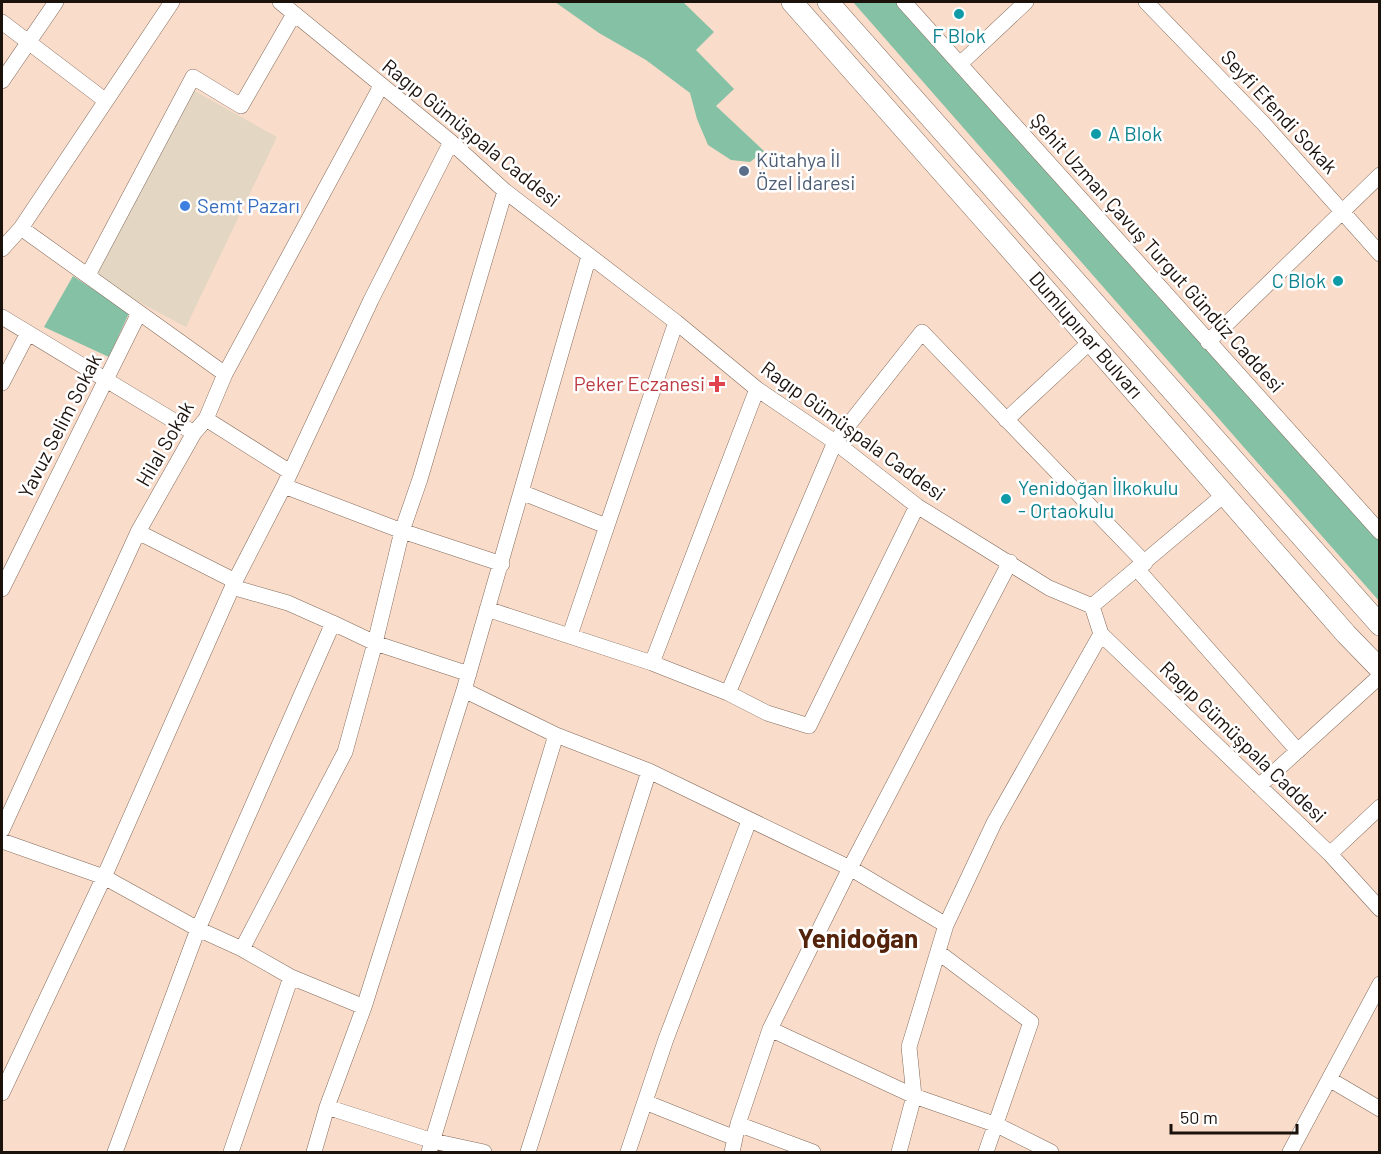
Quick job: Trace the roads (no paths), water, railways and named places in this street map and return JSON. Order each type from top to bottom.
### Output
[{"type":"main road","name":"Dumlupınar Bulvarı","points":[[792,2],[1346,634],[1380,669]]},
{"type":"main road","name":"Dumlupınar Bulvarı","points":[[828,2],[1380,625]]},
{"type":"street","points":[[2,81],[56,2]]},
{"type":"street","points":[[2,249],[21,228],[172,2]]},
{"type":"street","name":"Ragıp Gümüşpala Caddesi","points":[[280,2],[451,142],[505,191],[676,322],[757,389],[835,442],[917,506],[1049,588],[1092,606],[1101,634],[1330,854],[1380,909]]},
{"type":"street","name":"Şehit Uzman Çavuş Turgut Gündüz Caddesi","points":[[904,2],[1380,532]]},
{"type":"street","points":[[960,64],[1026,2]]},
{"type":"street","name":"Seyfi Efendi Sokak","points":[[1146,2],[1263,123],[1380,254]]},
{"type":"street","points":[[88,275],[193,76],[241,106],[294,14]]},
{"type":"street","points":[[2,22],[106,101]]},
{"type":"street","name":"Hilal Sokak","points":[[2,830],[138,532],[194,433],[206,419],[225,374],[381,86]]},
{"type":"street","points":[[2,1094],[104,877],[234,584],[284,486],[371,300],[451,142]]},
{"type":"street","points":[[1208,342],[1380,175]]},
{"type":"street","points":[[242,949],[345,752],[375,643],[402,531],[420,479],[505,191]]},
{"type":"street","points":[[21,228],[225,374]]},
{"type":"street","points":[[314,1152],[327,1107],[364,1007],[469,674],[589,256]]},
{"type":"street","name":"Yavuz Selim Sokak","points":[[2,589],[139,313]]},
{"type":"street","points":[[2,317],[194,433]]},
{"type":"street","points":[[570,635],[676,322]]},
{"type":"street","points":[[728,693],[835,442],[922,332],[1141,566],[1298,751]]},
{"type":"street","points":[[2,383],[28,333]]},
{"type":"street","points":[[1006,420],[1091,341]]},
{"type":"street","points":[[651,663],[757,389]]},
{"type":"street","points":[[206,419],[290,472]]},
{"type":"street","points":[[284,486],[402,531],[502,564]]},
{"type":"street","points":[[521,492],[606,526]]},
{"type":"street","points":[[1092,606],[1225,494]]},
{"type":"street","points":[[487,609],[651,663],[728,693],[767,713],[810,726],[917,506]]},
{"type":"street","points":[[138,532],[234,584],[288,603],[375,643],[469,674]]},
{"type":"street","points":[[735,1138],[770,1029],[850,868],[1010,562]]},
{"type":"street","points":[[115,1152],[198,929],[333,623]]},
{"type":"street","points":[[899,1152],[914,1096],[909,1047],[946,925],[994,823],[1101,634]]},
{"type":"street","points":[[1258,786],[1380,676]]},
{"type":"street","points":[[464,690],[556,735],[649,771],[850,868],[946,925]]},
{"type":"street","points":[[431,1147],[556,735]]},
{"type":"street","points":[[528,1152],[649,771]]},
{"type":"street","points":[[1330,854],[1380,807]]},
{"type":"street","points":[[628,1152],[666,1039],[749,821]]},
{"type":"street","points":[[2,841],[104,877],[291,977],[364,1007]]},
{"type":"street","points":[[938,952],[1031,1022],[986,1152]]},
{"type":"street","points":[[231,1152],[291,977]]},
{"type":"street","points":[[1290,1152],[1380,984]]},
{"type":"street","points":[[770,1029],[914,1096],[997,1125],[1051,1152]]},
{"type":"street","points":[[1329,1079],[1380,1109]]},
{"type":"street","points":[[645,1102],[735,1138],[813,1152]]},
{"type":"street","points":[[327,1107],[431,1147],[484,1152]]},
{"type":"place","name":"F Blok","points":[[959,14]]},
{"type":"place","name":"A Blok","points":[[1096,134]]},
{"type":"place","name":"Kütahya İl Özel İdaresi","points":[[744,171]]},
{"type":"place","name":"Semt Pazarı","points":[[185,206]]},
{"type":"place","name":"C Blok","points":[[1338,281]]},
{"type":"place","name":"Peker Eczanesi","points":[[717,384]]},
{"type":"place","name":"Yenidoğan İlkokulu - Ortaokulu","points":[[1006,499]]},
{"type":"district","name":"Yenidoğan","points":[[858,939]]}]
